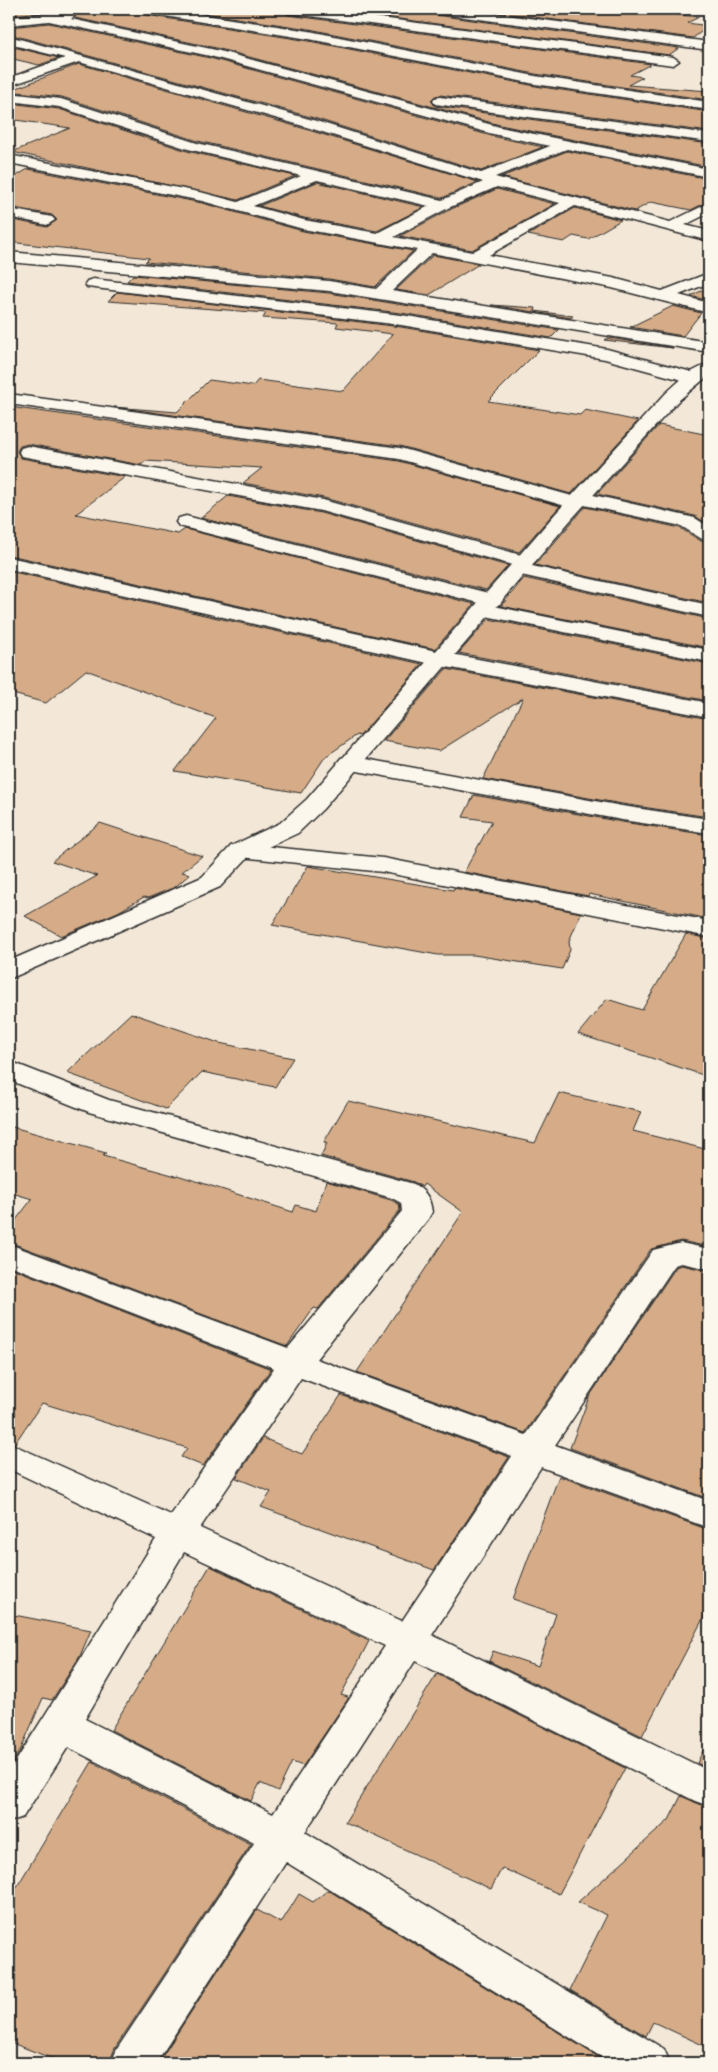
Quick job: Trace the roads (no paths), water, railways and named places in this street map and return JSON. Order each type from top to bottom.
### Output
[{"type":"street","points":[[146,9],[309,35],[483,71],[709,106]]},
{"type":"street","points":[[288,9],[673,62]]},
{"type":"street","points":[[435,9],[707,45]]},
{"type":"street","points":[[9,21],[50,18],[80,12]]},
{"type":"street","points":[[50,18],[212,53],[498,131],[709,173]]},
{"type":"street","points":[[9,40],[308,123],[489,179],[709,236]]},
{"type":"street","points":[[656,70],[707,45]]},
{"type":"street","points":[[9,82],[78,58]]},
{"type":"street","points":[[614,92],[631,83]]},
{"type":"street","points":[[9,97],[76,107],[193,146],[443,205]]},
{"type":"street","points":[[391,101],[453,101],[709,138]]},
{"type":"street","points":[[378,239],[489,179],[564,145]]},
{"type":"street","points":[[9,159],[204,197],[303,224],[613,283],[709,308]]},
{"type":"street","points":[[240,206],[316,175]]},
{"type":"street","points":[[474,257],[574,201]]},
{"type":"street","points":[[673,226],[709,207]]},
{"type":"street","points":[[9,213],[47,220]]},
{"type":"street","points":[[380,294],[428,248]]},
{"type":"street","points":[[9,257],[329,286],[709,347]]},
{"type":"street","points":[[662,296],[709,278]]},
{"type":"street","points":[[93,284],[401,320],[607,354],[701,373]]},
{"type":"street","points":[[9,971],[211,882],[240,851],[289,828],[315,804],[578,501],[672,397],[701,373]]},
{"type":"street","points":[[9,399],[400,454],[578,501],[688,522],[709,535]]},
{"type":"street","points":[[28,452],[323,506],[522,566],[709,611]]},
{"type":"street","points":[[186,522],[488,605],[709,656]]},
{"type":"street","points":[[9,563],[441,660],[709,710]]},
{"type":"street","points":[[349,763],[622,814],[709,826]]},
{"type":"street","points":[[240,851],[383,865],[709,929]]},
{"type":"street","points":[[9,1070],[99,1106],[403,1192],[415,1199],[417,1212],[294,1364],[177,1534],[61,1725],[9,1805]]},
{"type":"street","points":[[132,2063],[533,1451],[664,1257],[681,1253],[709,1259]]},
{"type":"street","points":[[9,1254],[294,1364],[709,1514]]},
{"type":"street","points":[[9,1455],[409,1641],[709,1789]]},
{"type":"street","points":[[61,1725],[279,1837],[649,2063]]}]
